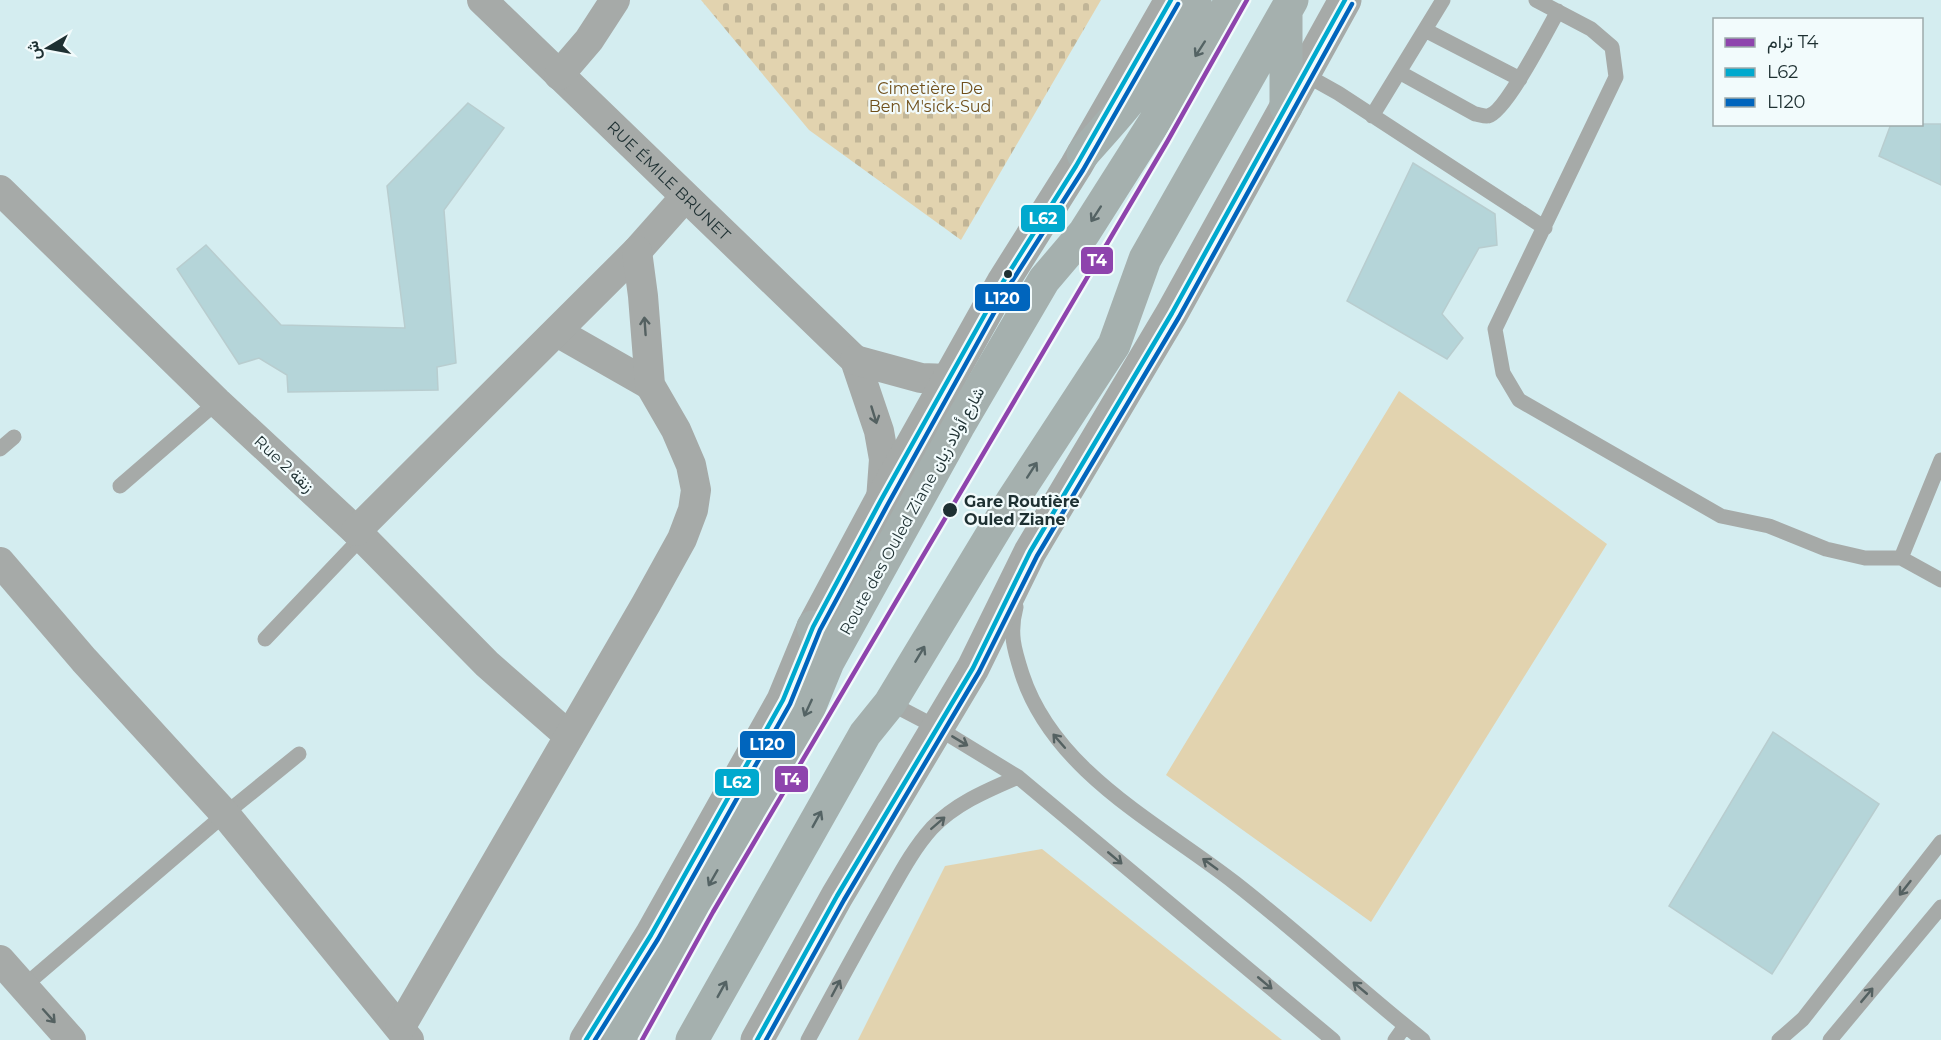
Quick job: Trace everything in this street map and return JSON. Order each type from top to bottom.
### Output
[{"type":"highway","points":[[1083,154],[1148,75],[1175,28],[1195,0]]},
{"type":"highway","name":"Route des Ouled Ziane شارع أولاد زيان","points":[[620,1040],[808,711],[828,662],[958,427],[1044,280],[1084,233],[1232,0]]},
{"type":"highway","points":[[1286,107],[1289,6]]},
{"type":"highway","points":[[692,1040],[865,734],[890,703],[1012,501],[1114,345],[1145,259],[1289,6]]},
{"type":"highway","points":[[813,627],[828,662]]},
{"type":"street","name":"RUE ÉMILE BRUNET","points":[[482,0],[855,360],[879,431],[884,459],[881,500]]},
{"type":"street","points":[[559,75],[589,40],[615,0]]},
{"type":"street","points":[[586,1040],[651,935],[783,700],[813,627],[881,500],[1004,282],[1083,154],[1171,0]]},
{"type":"street","points":[[757,1040],[848,877],[973,668],[1030,552],[1172,313],[1346,0]]},
{"type":"street","name":"Rue 2 زنقة","points":[[1,192],[217,402],[359,535],[487,664],[569,736]]},
{"type":"street","points":[[359,535],[637,251],[685,197]]},
{"type":"street","points":[[0,562],[84,660],[225,814],[405,1034],[569,736],[682,539],[693,510],[696,490],[691,465],[676,430],[650,385],[637,251]]},
{"type":"street","points":[[557,332],[650,385]]},
{"type":"street","name":"RUE ÉMILE BRUNET","points":[[855,360],[921,378],[950,379]]},
{"type":"street","points":[[0,960],[71,1040]]},
{"type":"lane","points":[[1372,116],[1443,0]]},
{"type":"lane","points":[[1536,0],[1591,29],[1612,47],[1616,77],[1495,329],[1503,374],[1519,400],[1720,516],[1769,526],[1826,549],[1865,558],[1901,558],[1941,580]]},
{"type":"lane","points":[[1399,72],[1475,114],[1488,117],[1498,111],[1520,79],[1558,11]]},
{"type":"lane","points":[[1425,30],[1520,79]]},
{"type":"lane","points":[[1304,75],[1338,93],[1545,228]]},
{"type":"lane","points":[[120,486],[217,402]]},
{"type":"lane","points":[[0,449],[14,437]]},
{"type":"lane","points":[[1901,558],[1941,460]]},
{"type":"lane","points":[[264,639],[359,535]]},
{"type":"lane","points":[[1030,552],[1012,622],[1013,647],[1028,694],[1056,738],[1098,781],[1236,883],[1423,1040]]},
{"type":"lane","points":[[890,703],[1018,777],[1333,1040]]},
{"type":"lane","points":[[23,987],[225,814],[299,754]]},
{"type":"lane","points":[[808,1040],[909,859],[933,827],[962,804],[1018,777]]},
{"type":"lane","points":[[1779,1040],[1803,1019],[1941,842]]},
{"type":"lane","points":[[1830,1040],[1941,907]]},
{"type":"lane","points":[[1395,1040],[1405,1026]]},
{"type":"green space","name":"Cimetière De Ben M'sick-Sud","points":[[701,0],[1101,0],[961,240],[809,130]]},
{"type":"green space","points":[[1399,391],[1607,544],[1371,922],[1166,775]]},
{"type":"green space","points":[[1042,849],[1282,1040],[858,1040],[945,866]]},
{"type":"building","points":[[468,103],[504,128],[444,210],[456,363],[437,367],[438,390],[288,392],[287,375],[259,358],[239,364],[177,269],[206,245],[281,325],[405,328],[387,186]]},
{"type":"building","points":[[1941,124],[1941,185],[1879,156],[1890,126]]},
{"type":"building","points":[[1413,163],[1495,214],[1497,245],[1479,248],[1442,314],[1463,338],[1447,359],[1347,301]]},
{"type":"building","points":[[1773,732],[1879,804],[1772,974],[1669,906]]},
{"type":"tram line","name":"T4","points":[[642,1040],[713,912],[1167,142],[1247,0]]},
{"type":"transit line","name":"L62","points":[[586,1040],[651,935],[783,700],[813,627],[1003,282],[1076,166],[1171,0]]},
{"type":"transit line","name":"L62","points":[[757,1040],[837,896],[973,668],[1030,552],[1172,313],[1345,0]]},
{"type":"transit line","name":"L120","points":[[595,1040],[658,939],[790,704],[820,630],[1009,286],[1083,170],[1178,4]]},
{"type":"transit line","name":"L120","points":[[766,1040],[844,900],[979,672],[1037,556],[1179,317],[1352,4]]},
{"type":"place","name":"Gare Routière Ouled Ziane","points":[[950,510]]}]
